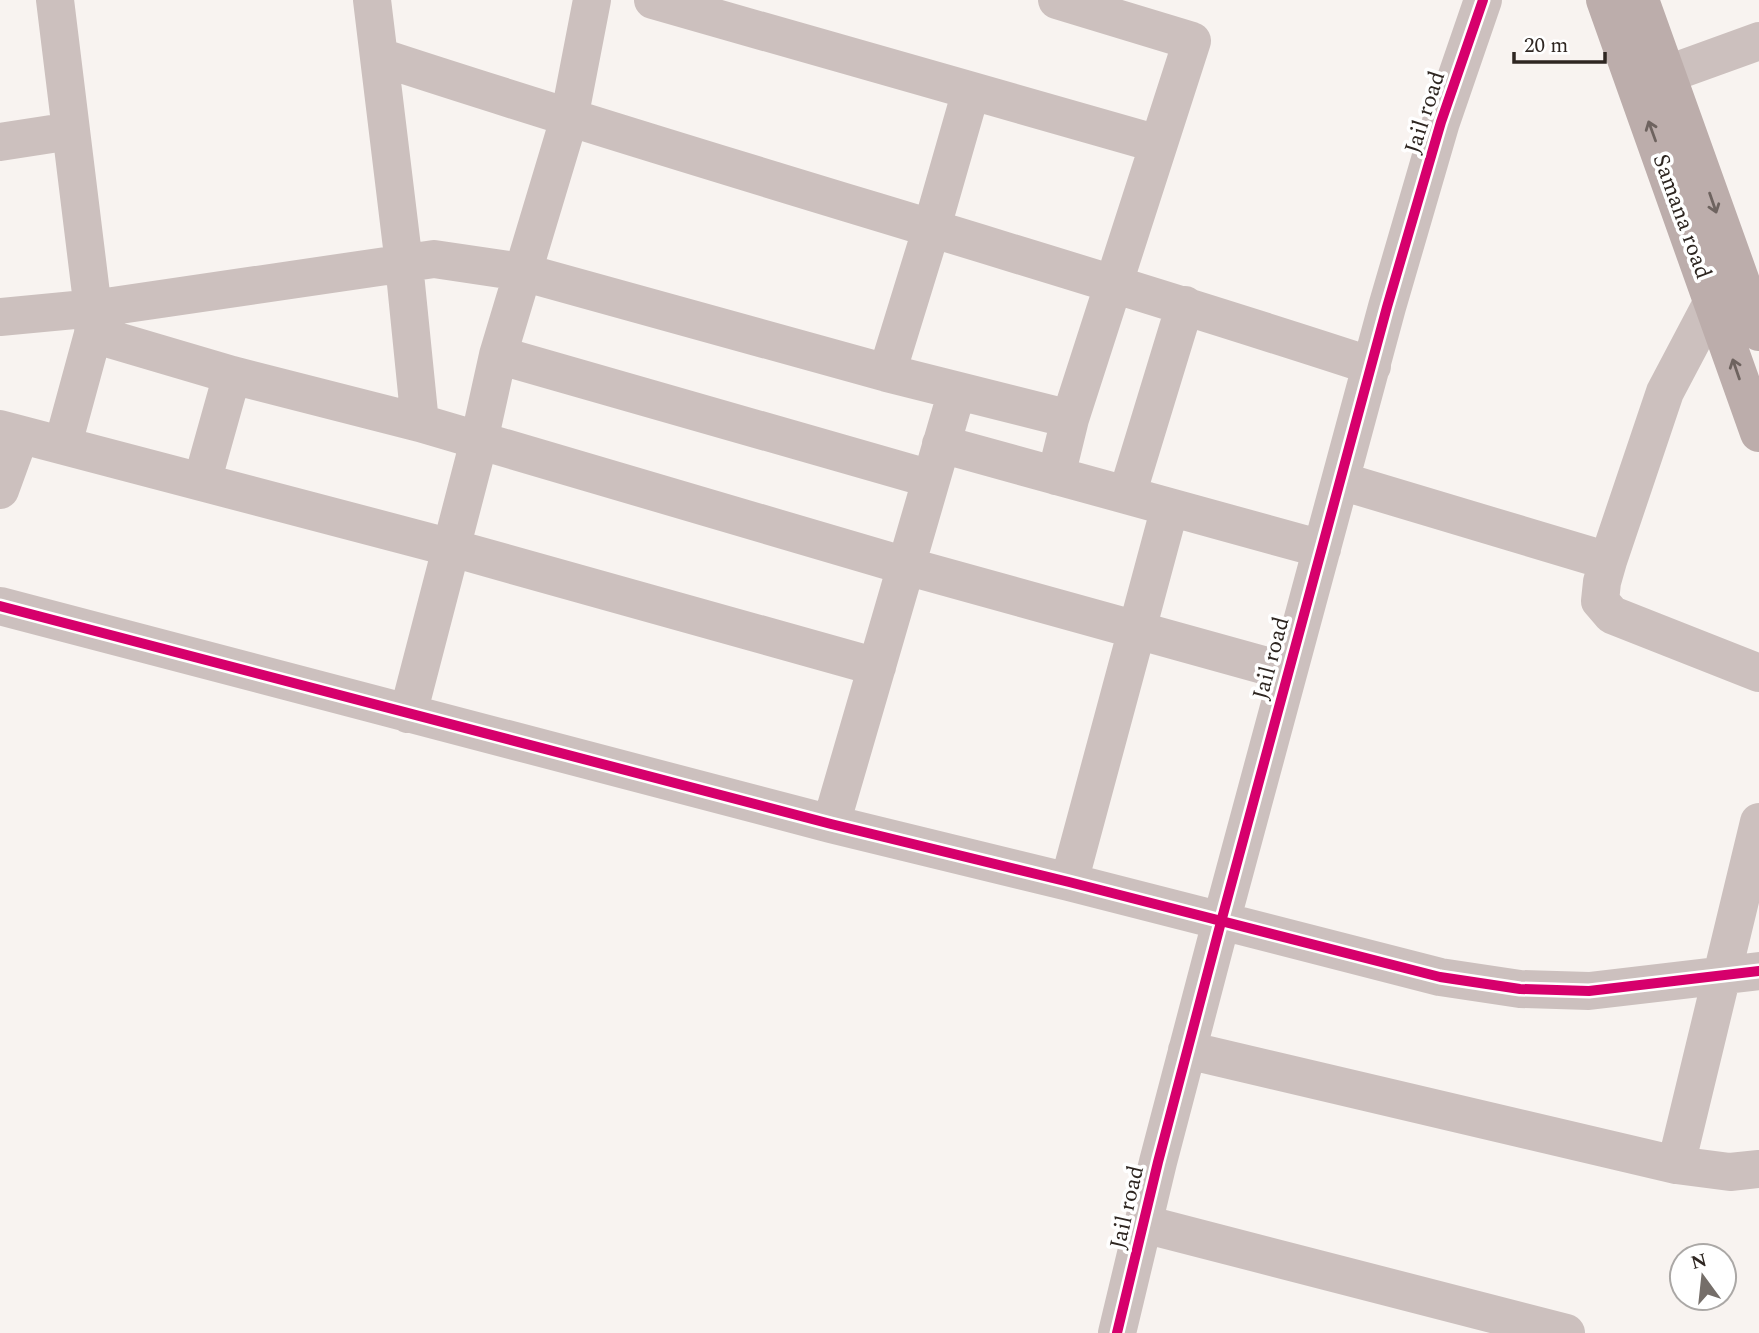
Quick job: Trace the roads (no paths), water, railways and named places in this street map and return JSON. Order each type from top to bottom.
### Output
[{"type":"main road","name":"Samana road","points":[[1605,0],[1759,433]]},
{"type":"main road","name":"Samana road","points":[[1640,0],[1759,332]]},
{"type":"street","points":[[55,0],[92,321],[63,444]]},
{"type":"street","points":[[372,0],[421,423]]},
{"type":"street","points":[[408,714],[479,441],[498,355],[569,119],[592,0]]},
{"type":"street","points":[[653,0],[740,12],[971,90],[1158,144]]},
{"type":"street","points":[[1056,476],[1070,419],[1192,41],[1057,0]]},
{"type":"street","name":"Jail road","points":[[1117,1333],[1220,922],[1387,307],[1441,122],[1483,0]]},
{"type":"street","points":[[1668,74],[1759,41]]},
{"type":"street","points":[[380,57],[569,119],[932,227],[1372,366]]},
{"type":"street","points":[[887,373],[971,90]]},
{"type":"street","points":[[0,142],[71,131]]},
{"type":"street","points":[[0,317],[92,321],[434,259],[522,272],[887,373],[1070,419]]},
{"type":"street","points":[[1713,301],[1665,392],[1608,561],[1600,601],[1612,615],[1759,673]]},
{"type":"street","points":[[1128,495],[1185,305]]},
{"type":"street","points":[[92,321],[232,375],[421,423],[906,566],[1289,672]]},
{"type":"street","points":[[498,355],[936,462],[1056,476],[1322,549]]},
{"type":"street","points":[[202,482],[232,375]]},
{"type":"street","points":[[831,824],[957,391]]},
{"type":"street","points":[[0,490],[10,432],[452,548],[877,667]]},
{"type":"street","points":[[1340,481],[1608,561]]},
{"type":"street","points":[[1069,882],[1170,507]]},
{"type":"street","points":[[0,606],[831,824],[1440,977],[1520,989],[1589,991],[1741,973]]},
{"type":"street","points":[[1675,1166],[1741,973],[1759,822]]},
{"type":"street","points":[[1187,1050],[1675,1166],[1730,1172],[1759,1169]]},
{"type":"street","points":[[1144,1224],[1566,1333]]}]
